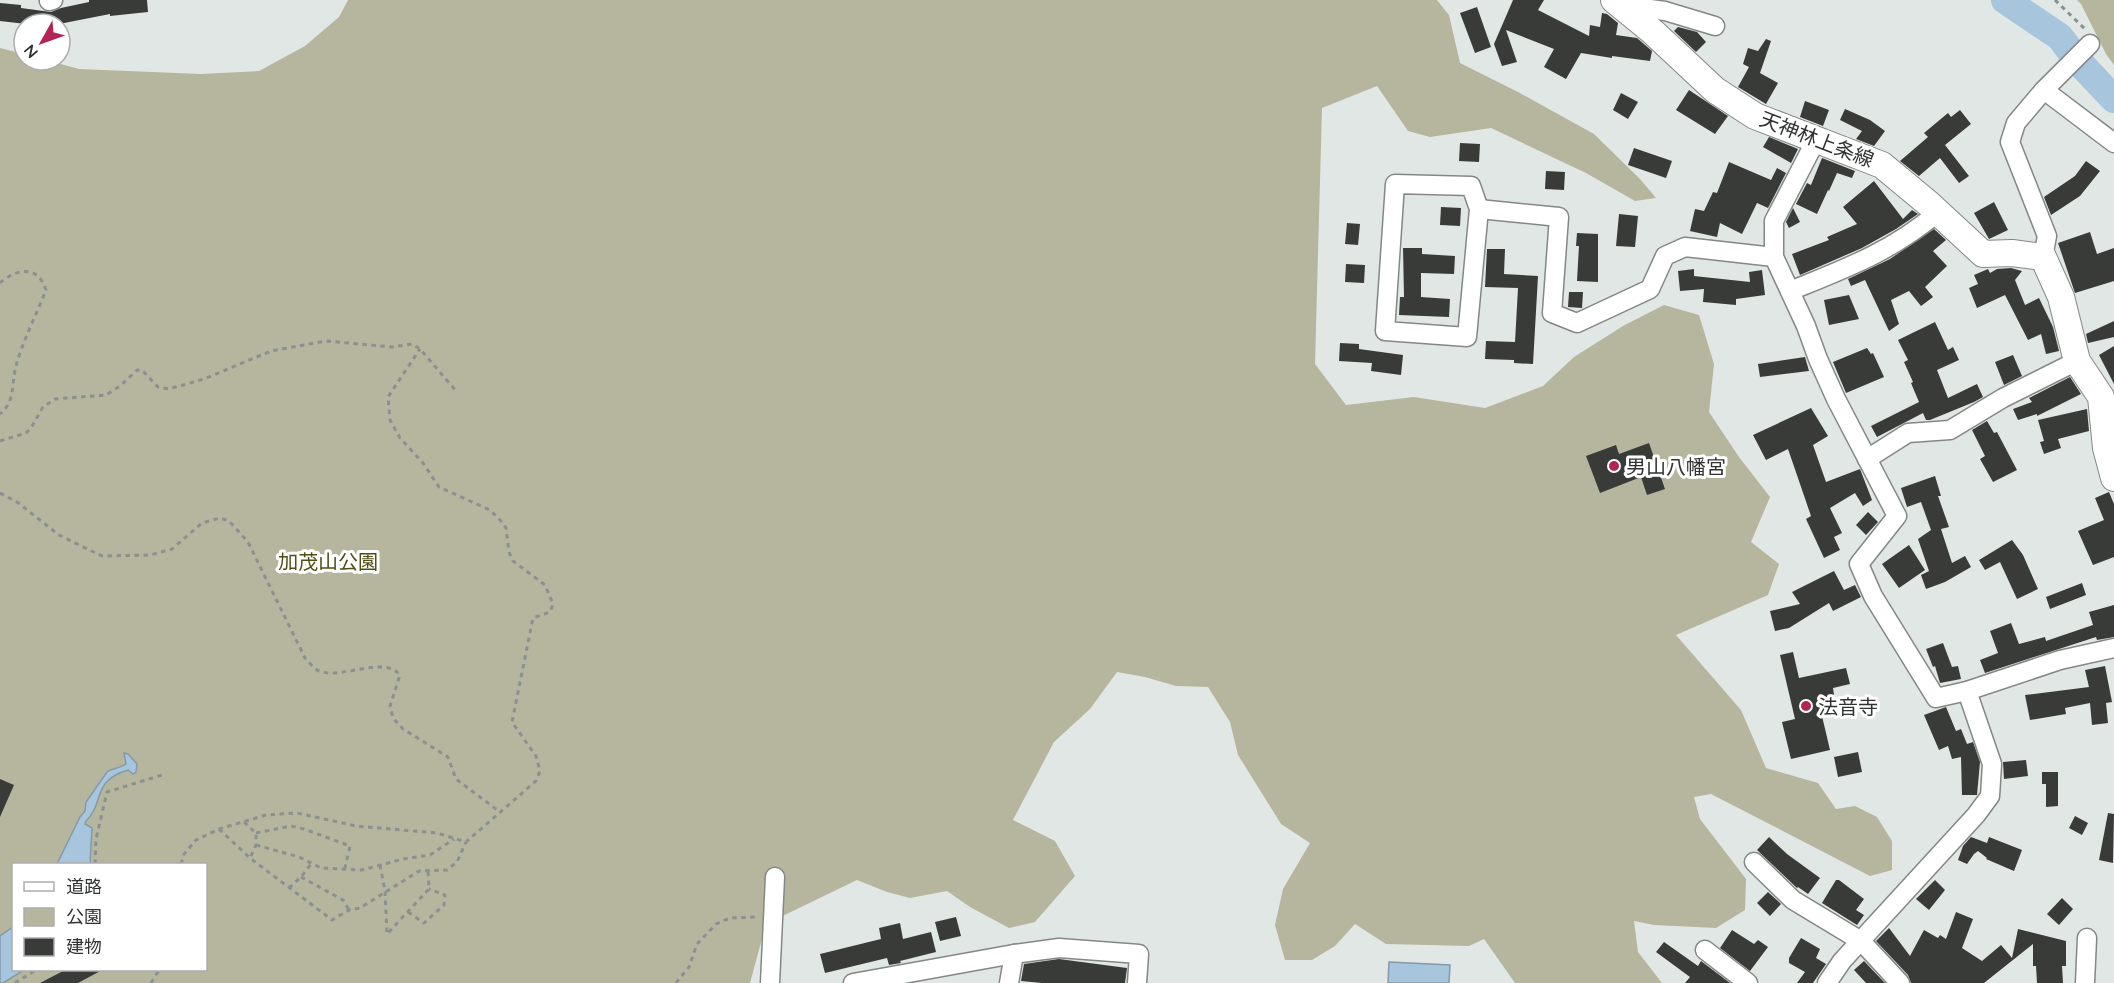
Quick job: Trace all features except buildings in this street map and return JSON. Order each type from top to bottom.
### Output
[{"type":"main road","name":"天神林上条線","points":[[1616,2],[1653,32],[1715,90],[1755,116],[1882,165],[1983,254],[2012,253],[2043,257]]},
{"type":"main road","points":[[2043,257],[2061,297],[2077,361],[2101,397],[2106,448],[2114,478]]},
{"type":"street","points":[[1616,2],[1665,11],[1715,26]]},
{"type":"street","points":[[2043,257],[2047,236],[2010,142],[2016,123],[2044,90],[2090,44]]},
{"type":"street","points":[[2044,90],[2114,142]]},
{"type":"street","points":[[1816,140],[1774,221],[1774,258],[1806,326],[1836,399],[1897,516],[1859,564],[1873,596],[1936,698],[1967,691],[2060,660],[2114,648]]},
{"type":"street","points":[[1395,184],[1471,186],[1479,209],[1467,337],[1386,331],[1395,184]]},
{"type":"street","points":[[1479,209],[1559,217],[1552,314],[1577,323],[1650,289],[1665,256],[1685,247],[1774,258]]},
{"type":"street","points":[[1790,291],[1890,248],[1937,213]]},
{"type":"street","points":[[1868,459],[1908,433],[1950,430],[2002,398],[2077,361]]},
{"type":"street","points":[[1827,983],[1842,961],[1976,816],[1990,796],[1992,764],[1967,691]]},
{"type":"street","points":[[1754,862],[1792,900],[1861,941],[1900,983]]},
{"type":"street","points":[[770,983],[775,877]]},
{"type":"street","points":[[2085,983],[2087,938]]},
{"type":"street","points":[[853,983],[1059,948],[1139,954],[1137,983]]},
{"type":"street","points":[[1705,950],[1748,983]]},
{"type":"street","points":[[1009,983],[1014,954]]},
{"type":"path","points":[[2055,0],[2086,27],[2090,44]]},
{"type":"path","points":[[0,283],[13,273],[23,271],[34,274],[43,281],[46,290],[16,367],[14,392],[7,409],[0,414]]},
{"type":"path","points":[[0,441],[26,433],[43,407],[55,399],[106,395],[137,370],[142,370],[158,387],[169,389],[204,378],[271,351],[326,341],[392,347],[412,344],[420,349],[457,392]]},
{"type":"path","points":[[219,829],[250,858],[332,920],[349,910],[360,908],[419,871],[447,870],[457,862],[466,842],[536,781],[540,771],[536,756],[512,722],[532,618],[550,612],[553,604],[545,585],[513,561],[509,552],[506,528],[501,521],[490,510],[439,487],[423,463],[400,438],[390,420],[388,397],[420,349]]},
{"type":"path","points":[[0,494],[17,502],[59,535],[102,556],[150,555],[172,549],[202,523],[220,518],[229,521],[248,542],[304,658],[319,671],[387,667],[396,671],[400,675],[390,706],[393,718],[403,729],[448,757],[456,779],[500,812]]},
{"type":"path","points":[[95,863],[96,839],[107,792],[162,775]]},
{"type":"path","points":[[181,863],[184,854],[195,840],[219,829],[266,815],[297,813],[356,826],[437,833],[466,842]]},
{"type":"path","points":[[244,822],[256,833],[256,845],[250,858]]},
{"type":"path","points":[[256,833],[291,826],[350,846],[345,868]]},
{"type":"path","points":[[256,845],[299,857],[321,868],[362,870],[403,859],[430,855],[454,838]]},
{"type":"path","points":[[289,888],[311,864]]},
{"type":"path","points":[[380,865],[385,891],[387,934],[429,889],[428,871]]},
{"type":"path","points":[[301,877],[343,900],[349,910]]},
{"type":"path","points":[[408,912],[424,922],[444,905],[445,895],[429,889]]},
{"type":"path","points":[[676,983],[689,967],[697,944],[716,924],[730,918],[774,917]]},
{"type":"path","points":[[15,983],[33,971]]},
{"type":"green space","name":"加茂山公園","points":[[348,0],[1437,0],[1449,15],[1460,63],[1594,134],[1656,198],[1635,201],[1586,173],[1491,128],[1430,137],[1408,131],[1377,86],[1322,108],[1315,364],[1346,405],[1414,397],[1485,408],[1543,386],[1574,357],[1623,326],[1664,305],[1699,315],[1714,364],[1709,412],[1739,457],[1770,497],[1751,542],[1779,564],[1768,595],[1676,635],[1741,710],[1766,768],[1818,783],[1836,809],[1855,806],[1877,817],[1892,841],[1892,870],[1870,876],[1711,794],[1694,797],[1700,819],[1746,879],[1745,910],[1716,928],[1654,925],[1634,921],[1638,952],[1662,983],[1515,983],[1484,939],[1469,946],[1386,944],[1355,924],[1335,946],[1312,960],[1285,960],[1275,925],[1283,889],[1310,843],[1281,824],[1238,755],[1230,722],[1208,687],[1176,686],[1117,672],[1090,709],[1054,742],[1013,820],[1055,841],[1075,876],[1035,922],[1009,928],[970,907],[947,891],[910,898],[857,880],[766,924],[750,983],[0,983],[0,48],[12,51],[12,72],[72,72],[72,67],[201,74],[259,71],[305,46],[339,17]]},
{"type":"green space","points":[[2077,0],[2114,0],[2114,65],[2106,54]]},
{"type":"water","points":[[124,753],[128,754],[137,764],[136,772],[133,774],[128,770],[108,780],[103,786],[92,814],[86,821],[85,824],[92,828],[90,863],[57,863],[85,811],[86,802],[107,772],[126,764]]},
{"type":"water","points":[[12,928],[12,971],[22,971],[3,983],[0,983],[0,936]]},
{"type":"water","points":[[1389,962],[1450,965],[1449,983],[1388,983]]},
{"type":"waterway","points":[[2005,0],[2060,37],[2077,60],[2114,99]]},
{"type":"place","name":"男山八幡宮","points":[[1614,466]]},
{"type":"place","name":"法音寺","points":[[1806,706]]}]
